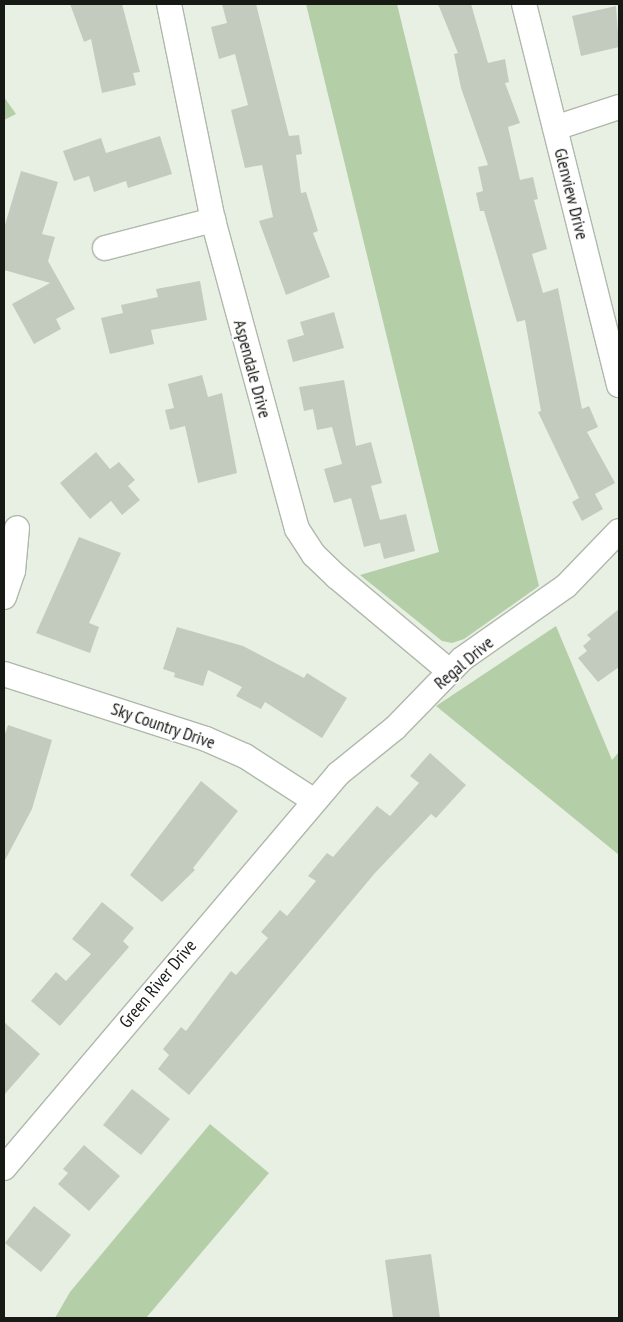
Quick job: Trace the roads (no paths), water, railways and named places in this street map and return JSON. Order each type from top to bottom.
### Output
[{"type":"street","name":"Aspendale Drive","points":[[169,4],[213,220],[297,529],[314,555],[337,577],[449,671]]},
{"type":"street","name":"Glenview Drive","points":[[524,4],[619,384]]},
{"type":"street","points":[[555,128],[619,107]]},
{"type":"street","points":[[105,248],[213,220]]},
{"type":"street","points":[[4,597],[13,571],[17,528]]},
{"type":"street","name":"Regal Drive","points":[[312,800],[394,728],[449,671],[566,586],[619,531]]},
{"type":"street","name":"Sky Country Drive","points":[[4,674],[206,739],[245,756],[312,800]]},
{"type":"street","name":"Green River Drive","points":[[4,1168],[312,800]]}]
